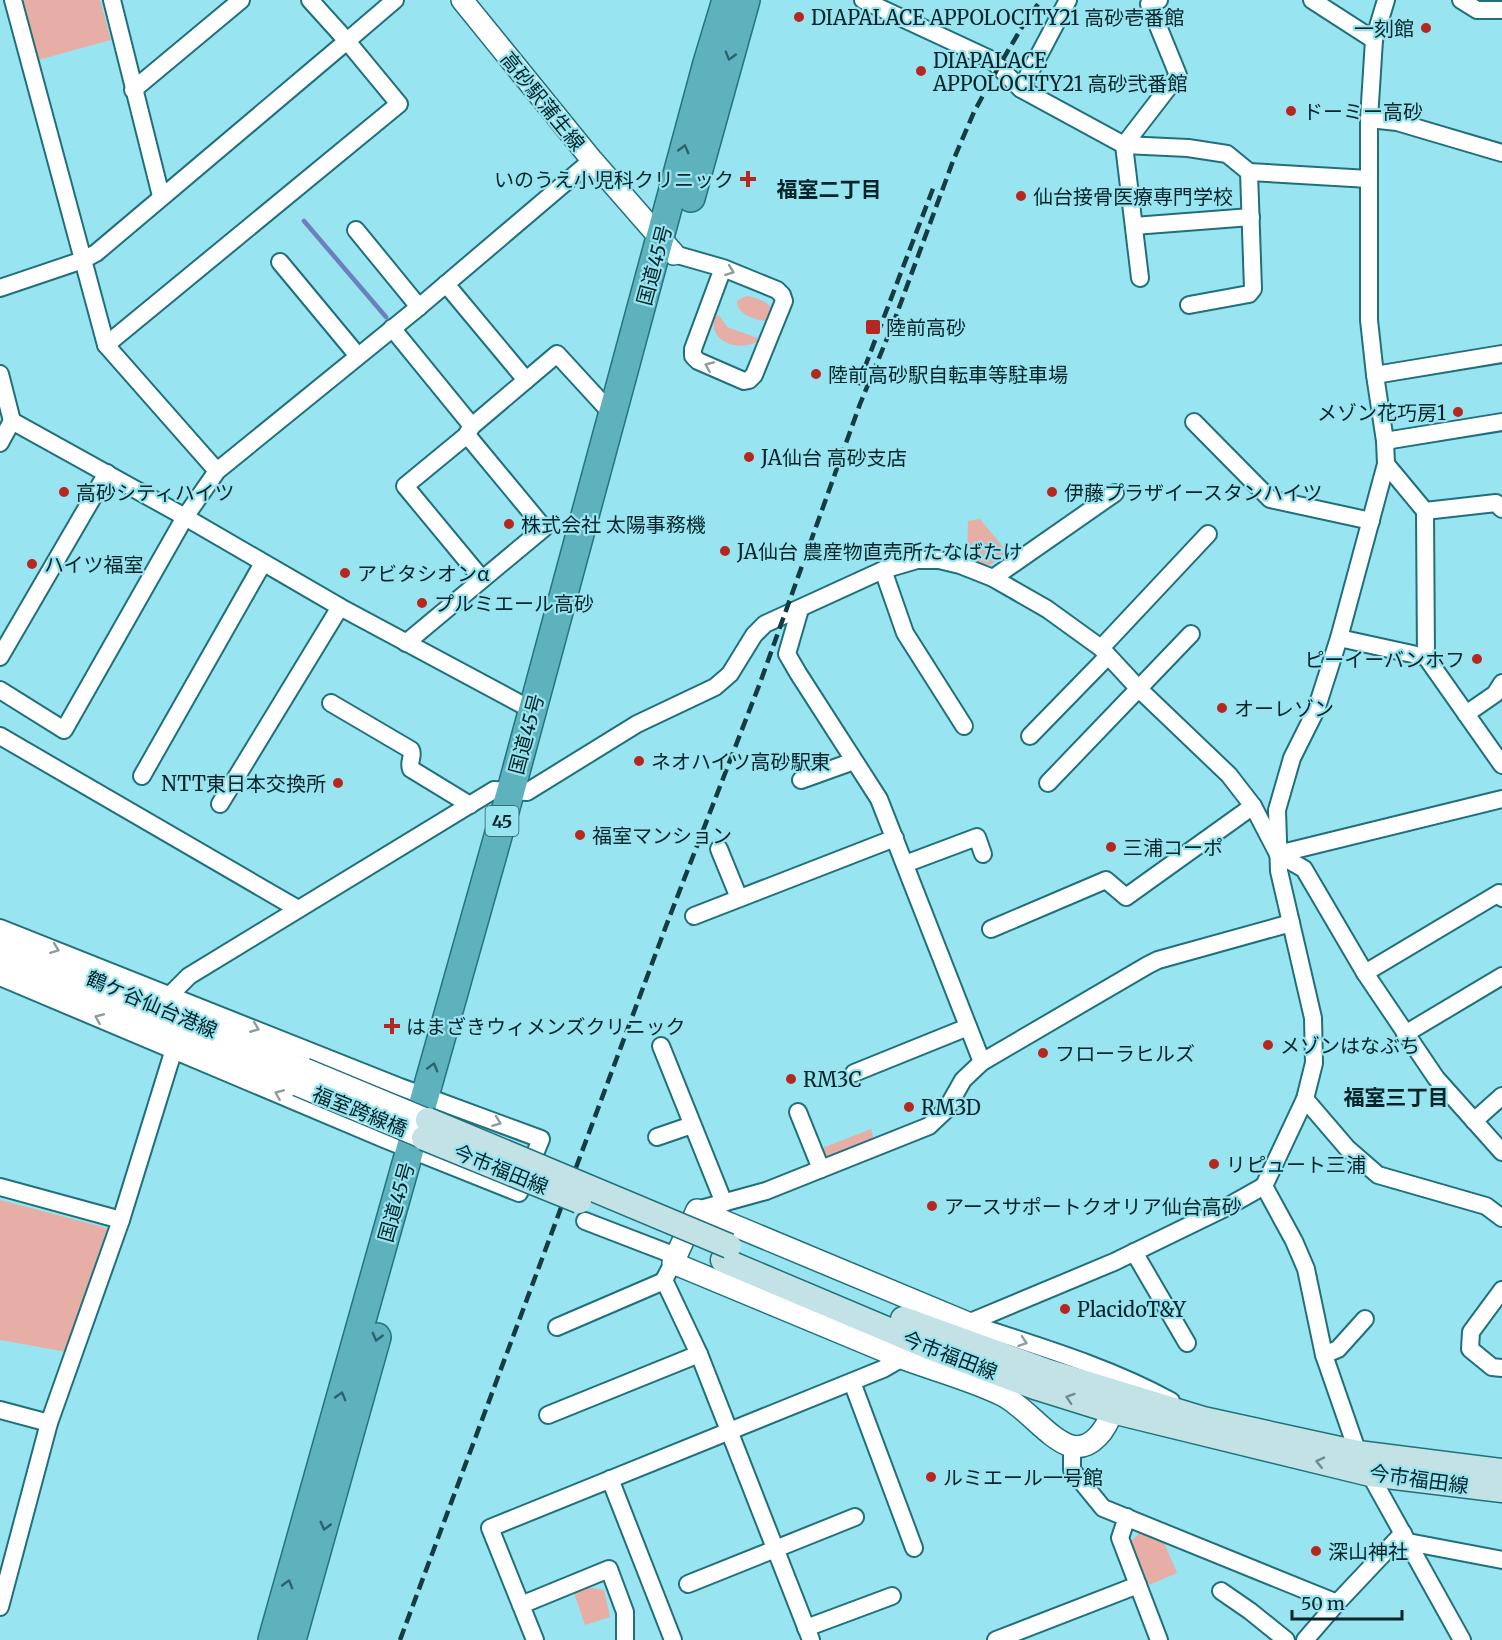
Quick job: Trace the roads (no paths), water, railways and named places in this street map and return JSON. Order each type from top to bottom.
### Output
[{"type":"highway","name":"国道45号","points":[[292,1640],[426,1127],[667,247],[707,63],[726,0]]},
{"type":"highway","name":"国道45号","points":[[519,791],[532,710],[613,415],[746,0]]},
{"type":"highway","name":"国道45号","points":[[272,1640],[426,1127]]},
{"type":"main road","name":"今市福田線","points":[[426,1127],[726,1253],[924,1328],[1049,1372],[1203,1419],[1364,1463],[1502,1471]]},
{"type":"main road","name":"今市福田線","points":[[726,1253],[929,1347],[1035,1387],[1112,1412],[1502,1490]]},
{"type":"street","points":[[13,0],[106,345],[217,471]]},
{"type":"street","points":[[112,0],[161,196]]},
{"type":"street","points":[[133,90],[241,0]]},
{"type":"street","points":[[106,345],[399,104],[310,0]]},
{"type":"street","points":[[0,288],[83,260],[96,253],[394,0]]},
{"type":"street","name":"高砂駅蒲生線","points":[[462,0],[592,160],[667,247]]},
{"type":"street","points":[[863,0],[992,60],[1021,89],[1124,145],[1188,148],[1227,154],[1250,172],[1370,179]]},
{"type":"street","points":[[1021,89],[1068,0]]},
{"type":"street","points":[[1140,278],[1124,145],[1178,75],[1149,4],[1159,0]]},
{"type":"street","points":[[1312,0],[1374,40]]},
{"type":"street","points":[[968,1323],[1134,1252],[1225,1208],[1264,1186],[1305,1099],[1314,1063],[1313,1018],[1279,871],[1277,810],[1292,758],[1316,710],[1339,639],[1386,464],[1369,320],[1369,119],[1374,40],[1386,0]]},
{"type":"street","points":[[1461,0],[1477,10],[1502,10]]},
{"type":"street","points":[[1369,119],[1397,122],[1502,153]]},
{"type":"street","points":[[0,690],[64,729],[185,517],[217,471],[419,307],[592,160]]},
{"type":"street","points":[[1189,305],[1249,294],[1253,289],[1250,172]]},
{"type":"street","points":[[1134,226],[1251,217]]},
{"type":"street","points":[[356,230],[419,307]]},
{"type":"street","points":[[667,247],[723,268],[777,290],[782,295],[784,302],[754,375],[749,380],[744,381],[698,361],[693,356],[693,350],[723,268]]},
{"type":"street","points":[[280,262],[358,356]]},
{"type":"street","points":[[446,284],[526,380]]},
{"type":"street","points":[[392,327],[544,528],[406,642]]},
{"type":"street","points":[[482,579],[405,486],[557,354],[613,415]]},
{"type":"street","points":[[1374,375],[1502,354]]},
{"type":"street","points":[[0,374],[12,422],[0,443]]},
{"type":"street","points":[[12,422],[107,473],[340,607],[532,710]]},
{"type":"street","points":[[1194,422],[1270,499],[1371,521]]},
{"type":"street","points":[[1385,441],[1502,422]]},
{"type":"street","points":[[1386,464],[1425,511],[1426,657],[1502,765]]},
{"type":"street","points":[[0,657],[107,473]]},
{"type":"street","points":[[993,578],[1115,493]]},
{"type":"street","points":[[1425,511],[1496,503],[1502,509]]},
{"type":"street","points":[[1030,736],[1208,534]]},
{"type":"street","points":[[171,994],[189,976],[494,790],[519,791],[637,724],[715,687],[730,674],[754,635],[765,624],[883,570],[917,561],[939,560],[993,578],[1047,609],[1104,652],[1139,689],[1229,775],[1253,806],[1278,854],[1304,869],[1365,973],[1436,1078],[1502,1152]]},
{"type":"street","points":[[142,776],[263,562]]},
{"type":"street","points":[[883,570],[905,633],[964,726]]},
{"type":"street","points":[[220,804],[340,607]]},
{"type":"street","points":[[801,609],[787,654],[879,799],[982,1062]]},
{"type":"street","points":[[1048,783],[1191,634]]},
{"type":"street","points":[[1339,639],[1426,657]]},
{"type":"street","points":[[1466,714],[1495,694],[1502,683]]},
{"type":"street","points":[[332,703],[411,750],[413,753],[409,764],[411,769],[470,805]]},
{"type":"street","points":[[0,736],[298,909]]},
{"type":"street","points":[[801,780],[854,761]]},
{"type":"street","points":[[1278,854],[1502,799]]},
{"type":"street","points":[[991,929],[1106,880],[1126,897],[1253,806]]},
{"type":"street","points":[[905,864],[977,837],[983,854]]},
{"type":"street","points":[[694,916],[895,838]]},
{"type":"street","points":[[719,849],[739,898]]},
{"type":"street","points":[[1365,973],[1499,893],[1502,898]]},
{"type":"street","points":[[697,1210],[766,1191],[929,1126],[946,1110],[963,1080],[982,1062],[1158,960],[1291,923]]},
{"type":"street","points":[[0,928],[171,994],[426,1127],[519,1193],[542,1139],[426,1127],[174,1049],[0,977]]},
{"type":"street","name":"鶴ケ谷仙台港線","points":[[0,940],[301,1077]]},
{"type":"street","name":"鶴ケ谷仙台港線","points":[[0,959],[301,1077]]},
{"type":"street","points":[[1405,1034],[1502,976]]},
{"type":"street","points":[[854,1073],[968,1027]]},
{"type":"street","points":[[661,1046],[724,1203]]},
{"type":"street","points":[[0,1607],[49,1423],[121,1220],[174,1049]]},
{"type":"street","name":"福室跨線橋","points":[[301,1077],[426,1127]]},
{"type":"street","points":[[1474,1121],[1502,1096]]},
{"type":"street","points":[[1305,1099],[1347,1148],[1378,1175],[1486,1206],[1502,1218]]},
{"type":"street","points":[[798,1112],[821,1169]]},
{"type":"street","points":[[657,1137],[692,1125]]},
{"type":"street","points":[[1264,1186],[1306,1269],[1324,1355],[1351,1436],[1462,1640]]},
{"type":"street","points":[[0,1187],[121,1220]]},
{"type":"street","points":[[557,1327],[671,1266],[697,1210]]},
{"type":"street","points":[[697,1210],[968,1323],[1104,1369],[1143,1386],[1203,1419]]},
{"type":"street","points":[[585,1221],[671,1266],[902,1358],[1002,1395],[1025,1410],[1056,1438],[1072,1446],[1097,1439],[1108,1424],[1112,1412]]},
{"type":"street","points":[[1134,1252],[1186,1343]]},
{"type":"street","points":[[671,1266],[699,1354],[808,1634],[892,1596]]},
{"type":"street","points":[[1502,1290],[1472,1332],[1470,1348],[1492,1367],[1502,1368]]},
{"type":"street","points":[[1324,1355],[1338,1349],[1365,1319]]},
{"type":"street","points":[[548,1415],[699,1354]]},
{"type":"street","points":[[535,1640],[490,1528],[852,1382],[902,1358]]},
{"type":"street","points":[[852,1382],[914,1548]]},
{"type":"street","points":[[0,1410],[49,1423]]},
{"type":"street","points":[[1072,1446],[1072,1470],[1103,1508],[1337,1603]]},
{"type":"street","points":[[610,1479],[673,1640]]},
{"type":"street","points":[[688,1584],[855,1517]]},
{"type":"street","points":[[1127,1517],[1120,1538],[1159,1640]]},
{"type":"street","points":[[1406,1537],[1502,1560]]},
{"type":"street","points":[[1305,1640],[1337,1603],[1406,1537]]},
{"type":"street","points":[[521,1605],[609,1569],[625,1612],[625,1640]]},
{"type":"street","points":[[996,1640],[1138,1585]]},
{"type":"street","points":[[1221,1591],[1286,1640]]},
{"type":"waterway","points":[[304,221],[386,317]]},
{"type":"railway","points":[[400,1640],[666,926],[760,683],[860,404],[893,324],[953,161],[974,112],[999,66],[1041,0]]},
{"type":"railway","points":[[858,385],[934,186]]},
{"type":"place","name":"DIAPALACE APPOLOCITY21 高砂壱番館","points":[[799,17]]},
{"type":"place","name":"一刻館","points":[[1426,28]]},
{"type":"place","name":"DIAPALACE APPOLOCITY21 高砂弐番館","points":[[921,71]]},
{"type":"place","name":"ドーミー高砂","points":[[1291,111]]},
{"type":"place","name":"いのうえ小児科クリニック","points":[[748,179]]},
{"type":"place","name":"仙台接骨医療専門学校","points":[[1021,196]]},
{"type":"place","name":"陸前高砂","points":[[873,327]]},
{"type":"place","name":"陸前高砂駅自転車等駐車場","points":[[816,374]]},
{"type":"place","name":"メゾン花巧房1","points":[[1458,412]]},
{"type":"place","name":"JA仙台 高砂支店","points":[[749,457]]},
{"type":"place","name":"高砂シティハイツ","points":[[64,492]]},
{"type":"place","name":"伊藤プラザイースタンハイツ","points":[[1052,492]]},
{"type":"place","name":"株式会社 太陽事務機","points":[[509,524]]},
{"type":"place","name":"JA仙台 農産物直売所たなばたけ","points":[[725,551]]},
{"type":"place","name":"ハイツ福室","points":[[32,564]]},
{"type":"place","name":"アビタシオンα","points":[[345,573]]},
{"type":"place","name":"プルミエール高砂","points":[[422,603]]},
{"type":"place","name":"ピーイーバンホフ","points":[[1477,659]]},
{"type":"place","name":"オーレゾン","points":[[1222,708]]},
{"type":"place","name":"ネオハイツ高砂駅東","points":[[639,761]]},
{"type":"place","name":"NTT東日本交換所","points":[[338,783]]},
{"type":"place","name":"福室マンション","points":[[580,835]]},
{"type":"place","name":"三浦コーポ","points":[[1111,847]]},
{"type":"place","name":"はまざきウィメンズクリニック","points":[[392,1026]]},
{"type":"place","name":"メゾンはなぶち","points":[[1268,1045]]},
{"type":"place","name":"フローラヒルズ","points":[[1043,1053]]},
{"type":"place","name":"RM3C","points":[[791,1079]]},
{"type":"place","name":"RM3D","points":[[909,1107]]},
{"type":"place","name":"リピュート三浦","points":[[1214,1164]]},
{"type":"place","name":"アースサポートクオリア仙台高砂","points":[[932,1206]]},
{"type":"place","name":"PlacidoT&Y","points":[[1065,1309]]},
{"type":"place","name":"ルミエール一号館","points":[[931,1477]]},
{"type":"place","name":"深山神社","points":[[1316,1551]]},
{"type":"district","name":"福室二丁目","points":[[829,189]]},
{"type":"district","name":"福室三丁目","points":[[1396,1097]]}]
